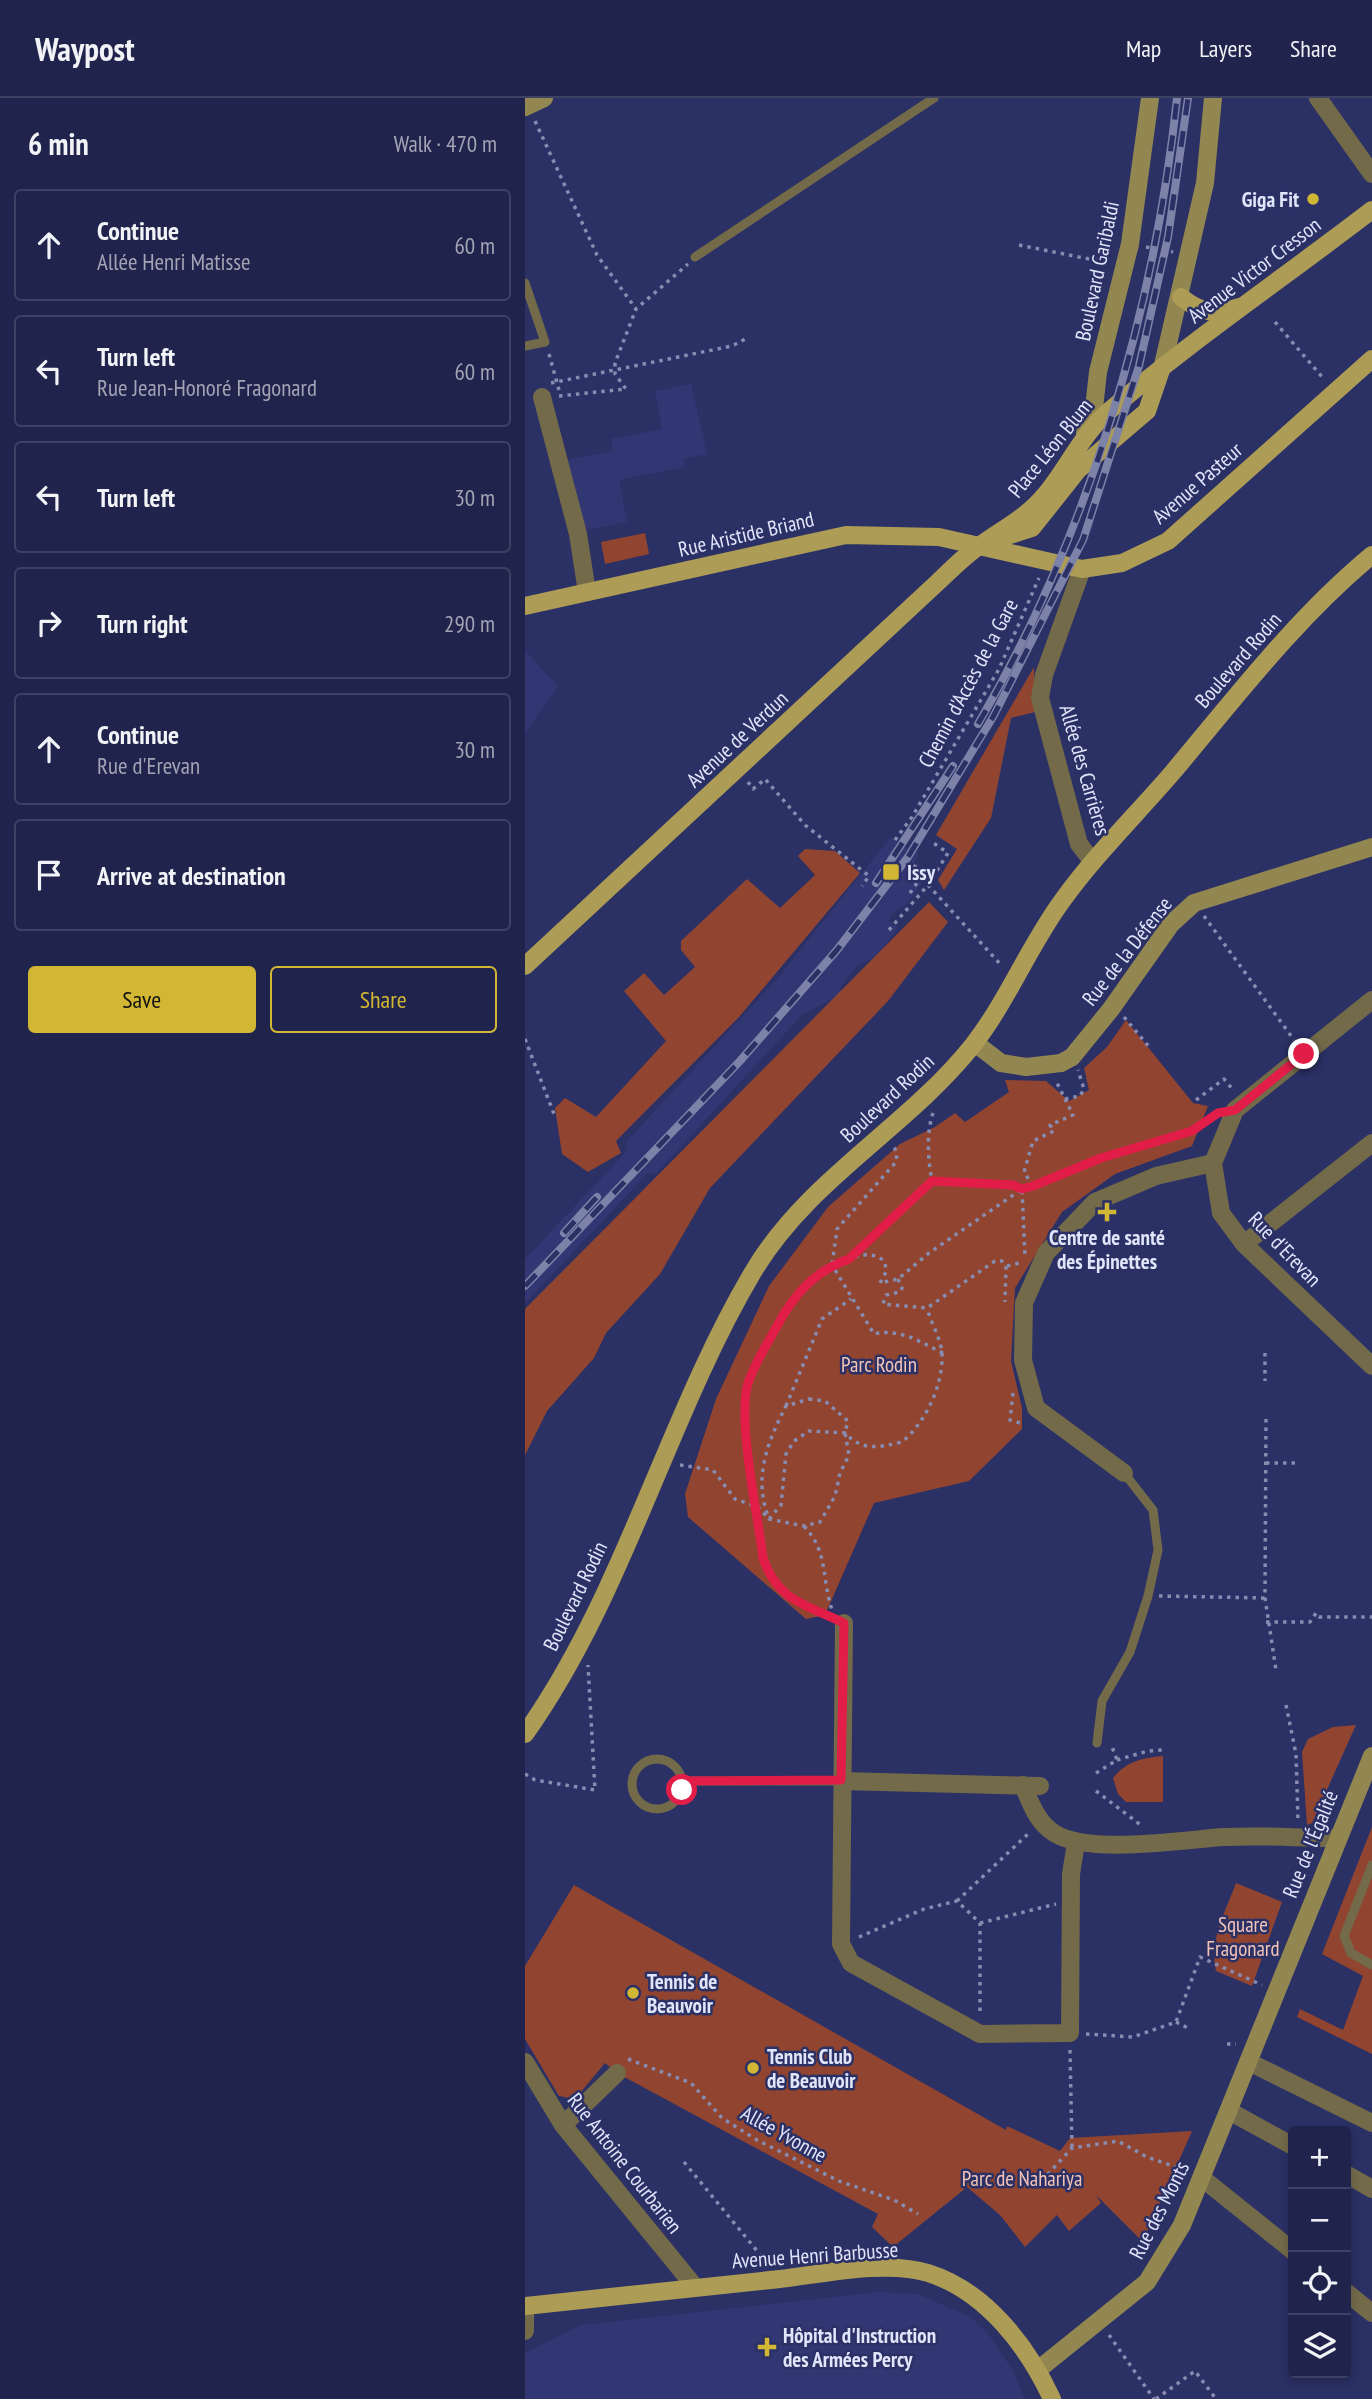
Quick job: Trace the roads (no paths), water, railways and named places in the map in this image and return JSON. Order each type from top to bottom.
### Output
[{"type":"main road","name":"Boulevard Garibaldi","points":[[1077,450],[1094,417],[1098,372],[1131,244],[1150,98]]},
{"type":"main road","points":[[1163,365],[1181,297],[1205,183],[1213,98]]},
{"type":"main road","name":"Avenue Victor Cresson","points":[[1163,365],[1249,304],[1372,210]]},
{"type":"main road","points":[[1181,297],[1195,309],[1210,313],[1249,304]]},
{"type":"main road","name":"Avenue Pasteur","points":[[980,545],[1082,569],[1122,563],[1168,541],[1372,359]]},
{"type":"main road","name":"Place Léon Blum","points":[[980,545],[1021,519],[1046,494],[1107,412],[1163,365]]},
{"type":"main road","name":"Place Léon Blum","points":[[1028,555],[1042,523],[1078,470],[1147,411],[1163,365]]},
{"type":"main road","name":"Place Léon Blum","points":[[980,545],[1032,528],[1061,494]]},
{"type":"main road","name":"Rue Aristide Briand","points":[[525,606],[846,535],[939,537],[980,545]]},
{"type":"main road","name":"Avenue de Verdun","points":[[525,966],[980,545]]},
{"type":"main road","name":"Boulevard Rodin","points":[[525,1734],[586,1635],[730,1312],[774,1239],[799,1208],[927,1096],[975,1043],[1018,977],[1049,920],[1093,862],[1294,630],[1336,586],[1372,555]]},
{"type":"main road","name":"Rue de la Défense","points":[[975,1043],[1001,1063],[1026,1067],[1049,1067],[1072,1057],[1171,924],[1194,903],[1372,847]]},
{"type":"main road","name":"Rue de l'Égalité","points":[[1216,2145],[1336,1838],[1372,1756]]},
{"type":"main road","name":"Rue des Monts","points":[[1038,2369],[1147,2282],[1182,2225],[1216,2145]]},
{"type":"main road","name":"Avenue Henri Barbusse","points":[[525,2306],[896,2268],[927,2272],[954,2284],[1010,2331],[1038,2369],[1052,2399]]},
{"type":"street","points":[[1318,98],[1372,174]]},
{"type":"street","points":[[545,390],[578,534],[587,592]]},
{"type":"street","name":"Allée des Carrières","points":[[1082,569],[1044,675],[1040,698],[1079,844],[1093,862]]},
{"type":"street","points":[[1124,1473],[1036,1408],[1023,1360],[1024,1303],[1046,1253],[1095,1202],[1156,1176],[1213,1163],[1239,1106],[1372,1000]]},
{"type":"street","points":[[1244,1244],[1372,1143]]},
{"type":"street","name":"Rue d'Erevan","points":[[1213,1163],[1221,1213],[1244,1244],[1372,1366]]},
{"type":"street","points":[[844,1623],[841,1944],[851,1963],[980,2034],[1070,2034],[1071,1900],[1076,1843]]},
{"type":"street","points":[[841,1780],[1031,1785],[1040,1822],[1055,1834],[1076,1843],[1161,1843],[1226,1837],[1336,1838]]},
{"type":"street","name":"Rue Antoine Courbarien","points":[[525,2062],[563,2125],[695,2287]]},
{"type":"street","points":[[1249,2062],[1372,2123]]},
{"type":"street","points":[[563,2125],[617,2073]]},
{"type":"street","points":[[1229,2111],[1288,2143]]},
{"type":"street","points":[[1351,2177],[1372,2189]]},
{"type":"street","points":[[1202,2178],[1288,2247]]},
{"type":"street","points":[[1351,2296],[1372,2313]]},
{"type":"street","points":[[525,2314],[525,2331]]},
{"type":"lane","points":[[695,257],[934,98]]},
{"type":"lane","points":[[525,283],[545,342],[525,346]]},
{"type":"lane","points":[[1097,1742],[1102,1702],[1130,1652],[1148,1596],[1158,1550],[1153,1510],[1124,1473]]},
{"type":"lane","points":[[660,1758],[675,1766],[683,1781],[678,1797],[666,1807],[658,1809],[650,1808],[637,1799],[632,1784],[637,1769],[643,1762],[660,1758]]},
{"type":"lane","points":[[683,1781],[841,1780]]},
{"type":"lane","points":[[1372,1865],[1345,1930],[1345,1943],[1351,1953],[1372,1965]]},
{"type":"railway","points":[[978,724],[1017,652],[1052,577],[1110,422],[1152,260],[1177,98]]},
{"type":"railway","points":[[525,1286],[740,1061],[837,950],[908,857],[993,717],[1083,540],[1139,366],[1168,237],[1188,98]]},
{"type":"railway","points":[[876,883],[953,766]]},
{"type":"railway","points":[[564,1233],[597,1197]]},
{"type":"place","name":"Giga Fit","points":[[1313,199]]},
{"type":"place","name":"Issy","points":[[891,872]]},
{"type":"place","name":"Centre de santé des Épinettes","points":[[1107,1212]]},
{"type":"place","name":"Tennis de Beauvoir","points":[[633,1993]]},
{"type":"place","name":"Tennis Club de Beauvoir","points":[[753,2068]]},
{"type":"place","name":"Hôpital d'Instruction des Armées Percy","points":[[767,2347]]},
{"type":"park label","name":"Parc Rodin","points":[[879,1364]]},
{"type":"park label","name":"Square Fragonard","points":[[1243,1936]]},
{"type":"park label","name":"Parc de Nahariya","points":[[1022,2178]]}]
